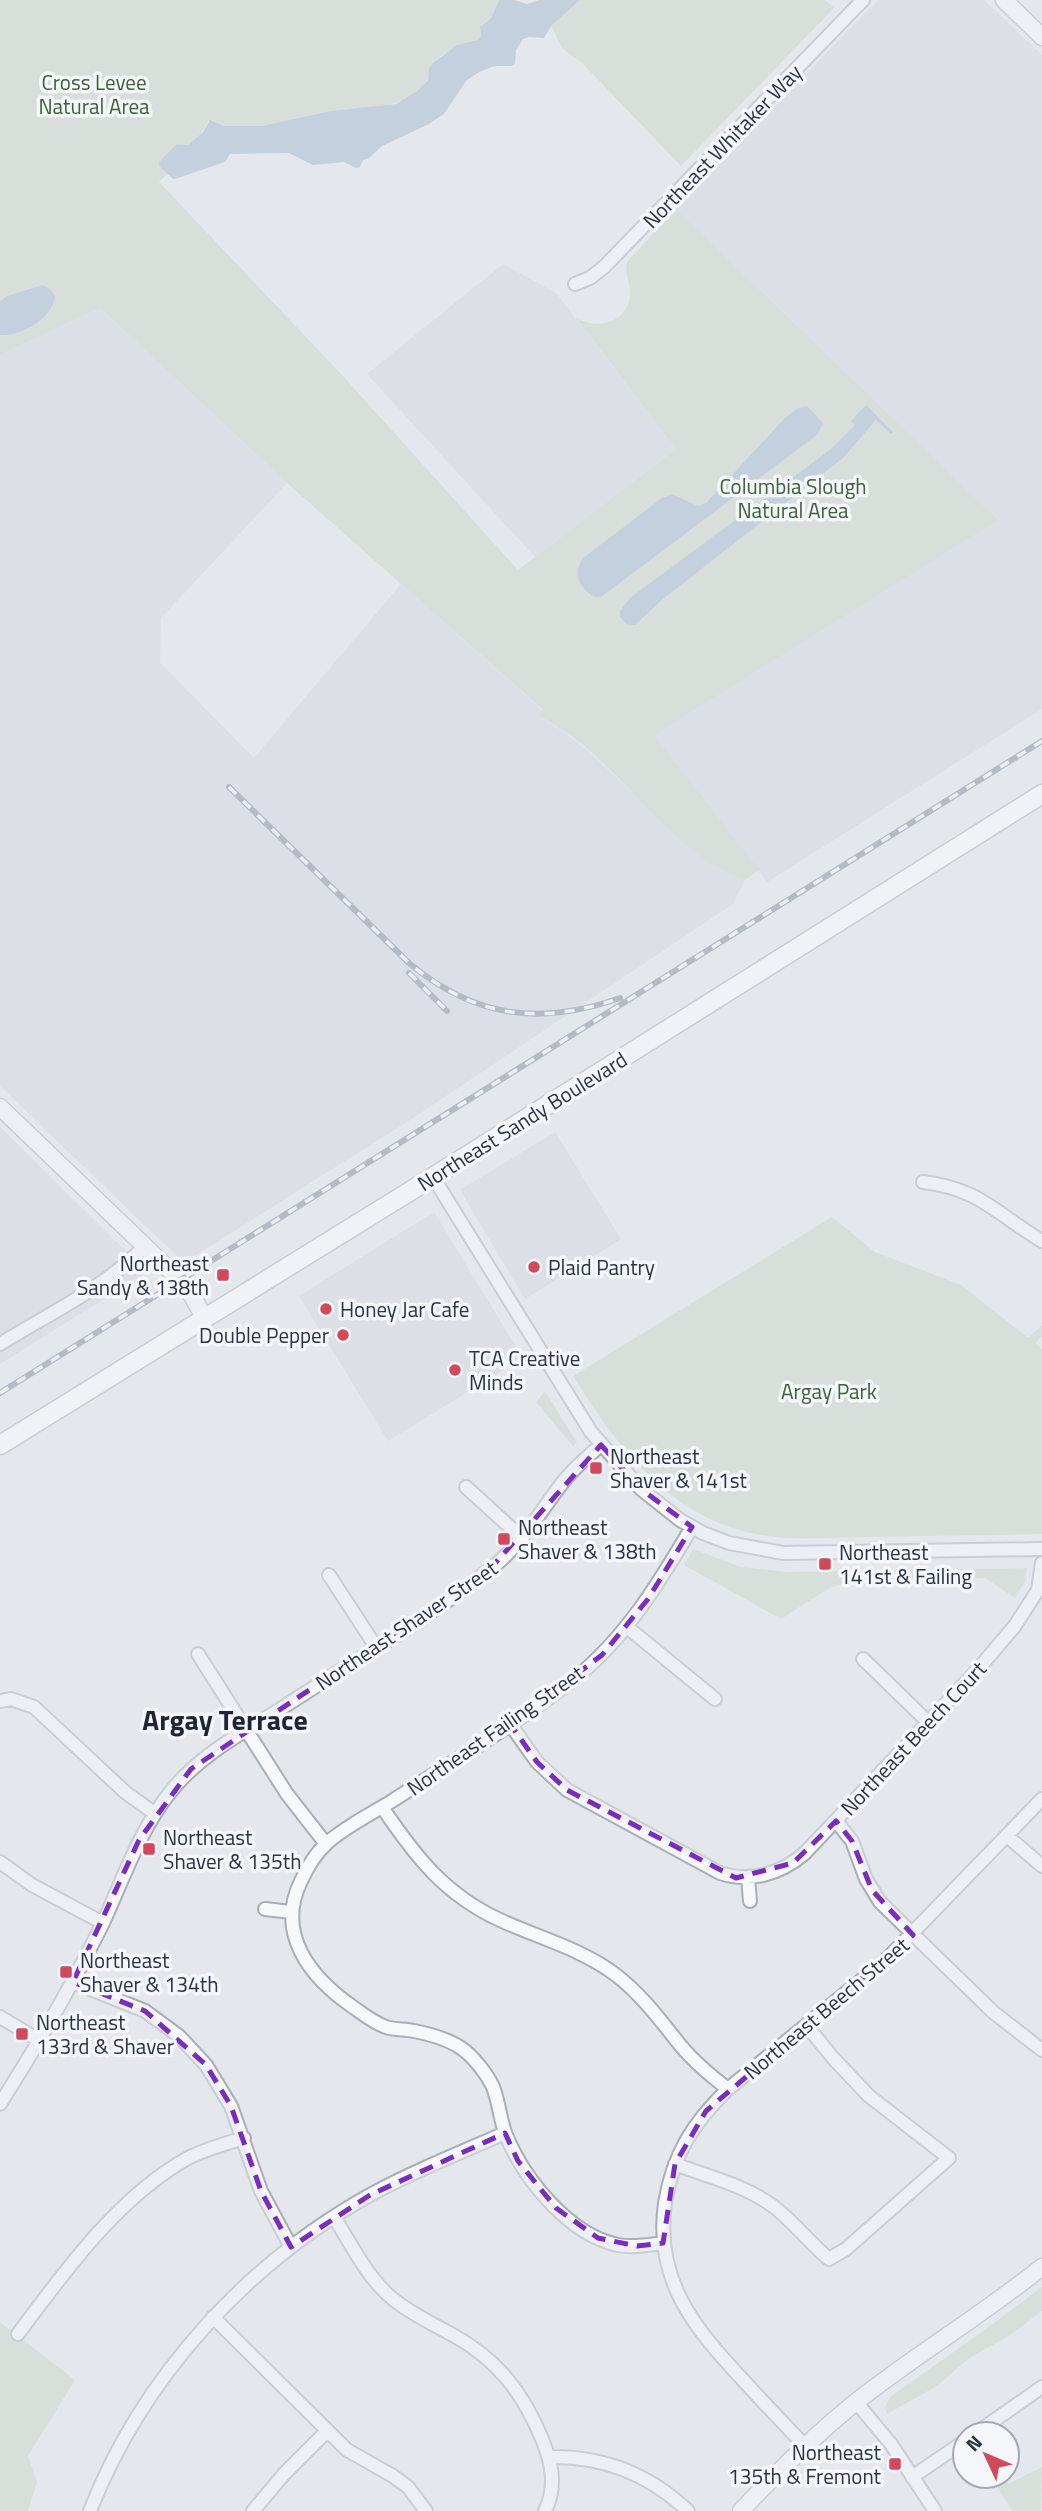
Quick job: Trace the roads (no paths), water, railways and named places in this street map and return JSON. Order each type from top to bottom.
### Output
[{"type":"main road","name":"Northeast Sandy Boulevard","points":[[0,1446],[1042,794]]},
{"type":"street","name":"Northeast Whitaker Way","points":[[575,284],[590,278],[604,267],[863,0]]},
{"type":"street","points":[[1004,0],[1042,37]]},
{"type":"street","points":[[0,1107],[180,1280],[204,1318]]},
{"type":"street","points":[[433,1177],[581,1418],[601,1445],[641,1489],[692,1527],[729,1543],[783,1553],[1042,1549]]},
{"type":"street","points":[[923,1182],[948,1185],[974,1195],[1042,1241]]},
{"type":"street","points":[[0,1344],[108,1279],[145,1246]]},
{"type":"street","name":"Northeast Shaver Street","points":[[0,2104],[73,1982],[103,1923],[139,1839],[154,1814],[191,1769],[246,1730],[465,1588],[508,1555],[523,1539],[564,1480],[601,1445]]},
{"type":"street","points":[[466,1487],[523,1539]]},
{"type":"street","name":"Northeast Failing Street","points":[[326,1844],[576,1678],[627,1627],[664,1575],[692,1527]]},
{"type":"street","name":"Northeast Beech Court","points":[[748,1878],[774,1872],[793,1863],[836,1821],[979,1668],[1022,1615],[1038,1590],[1042,1563]]},
{"type":"street","points":[[329,1575],[376,1647]]},
{"type":"street","points":[[627,1627],[715,1699]]},
{"type":"street","points":[[198,1654],[287,1794],[326,1844],[300,1882],[291,1912],[293,1933],[304,1959],[328,1989],[387,2028],[437,2037],[461,2048],[470,2056],[493,2086],[505,2133],[518,2161],[534,2184],[577,2225],[598,2238],[619,2245],[663,2243]]},
{"type":"street","points":[[863,1659],[928,1722]]},
{"type":"street","points":[[5,1700],[34,1707],[125,1792],[154,1814]]},
{"type":"street","points":[[510,1724],[537,1762],[567,1790],[720,1873],[736,1878],[748,1878],[751,1901]]},
{"type":"street","name":"Northeast Beech Street","points":[[805,2446],[708,2343],[691,2320],[667,2269],[663,2215],[667,2188],[675,2165],[692,2128],[706,2111],[728,2090],[862,1982],[913,1935],[1042,1799]]},
{"type":"street","points":[[383,1807],[423,1864],[454,1892],[498,1919],[566,1947],[616,1975],[646,2000],[695,2061],[728,2090]]},
{"type":"street","points":[[836,1821],[852,1841],[866,1879],[880,1902],[993,2012],[1042,2050]]},
{"type":"street","points":[[1007,1836],[1042,1866]]},
{"type":"street","points":[[0,1862],[32,1885],[103,1923]]},
{"type":"street","points":[[265,1909],[291,1912]]},
{"type":"street","points":[[73,1982],[145,2011],[179,2036],[206,2065],[220,2085],[244,2138],[261,2191],[291,2247]]},
{"type":"street","points":[[0,2017],[40,2041]]},
{"type":"street","points":[[675,2165],[749,2192],[769,2204],[829,2259],[855,2241],[949,2158],[869,2096],[807,2026]]},
{"type":"street","points":[[90,2511],[112,2461],[135,2421],[213,2317],[256,2275],[334,2217],[404,2178],[505,2133]]},
{"type":"street","points":[[18,2334],[69,2266],[139,2194],[187,2159],[244,2138]]},
{"type":"street","points":[[334,2217],[373,2277],[392,2298],[494,2363],[520,2394],[550,2457],[553,2480],[545,2511]]},
{"type":"street","points":[[741,2511],[805,2446],[856,2402],[972,2321],[1042,2267]]},
{"type":"street","points":[[213,2317],[347,2450],[408,2487],[426,2511]]},
{"type":"street","points":[[995,2420],[1042,2387]]},
{"type":"street","points":[[856,2402],[891,2444],[935,2511]]},
{"type":"street","points":[[253,2511],[284,2474],[327,2431]]},
{"type":"street","points":[[912,2477],[951,2451]]},
{"type":"street","points":[[550,2457],[574,2457],[616,2465],[651,2482],[688,2511]]},
{"type":"water","points":[[499,0],[514,0],[527,4],[539,0],[580,0],[551,26],[544,38],[523,39],[516,50],[515,64],[494,66],[479,72],[466,81],[444,114],[382,146],[363,160],[360,167],[356,168],[344,162],[313,165],[289,153],[230,154],[225,162],[173,179],[160,167],[159,162],[177,144],[188,145],[203,132],[210,120],[224,126],[262,126],[331,111],[396,104],[417,91],[428,80],[429,68],[434,62],[457,45],[478,40],[481,36],[480,27],[491,18]]},
{"type":"water","points":[[42,285],[50,289],[55,296],[49,312],[26,329],[0,335],[0,301],[7,296]]},
{"type":"water","points":[[866,405],[893,432],[891,434],[876,420],[843,458],[663,599],[635,625],[626,624],[620,617],[620,611],[630,598],[831,449],[855,425],[851,421]]},
{"type":"water","points":[[807,406],[823,423],[818,434],[601,597],[594,597],[584,589],[578,575],[583,558],[662,498],[672,494],[698,506],[706,503],[785,418],[798,408]]},
{"type":"railway","points":[[0,1393],[1042,741]]},
{"type":"railway","points":[[229,787],[409,963],[459,996],[509,1012],[535,1014],[591,1007],[620,998]]},
{"type":"railway","points":[[409,973],[447,1011]]},
{"type":"place","name":"Plaid Pantry","points":[[534,1267]]},
{"type":"place","name":"Northeast Sandy & 138th","points":[[223,1275]]},
{"type":"place","name":"Honey Jar Cafe","points":[[326,1309]]},
{"type":"place","name":"Double Pepper","points":[[343,1335]]},
{"type":"place","name":"TCA Creative Minds","points":[[455,1370]]},
{"type":"place","name":"Northeast Shaver & 141st","points":[[596,1468]]},
{"type":"place","name":"Northeast Shaver & 138th","points":[[504,1539]]},
{"type":"place","name":"Northeast 141st & Failing","points":[[825,1564]]},
{"type":"place","name":"Northeast Shaver & 135th","points":[[149,1849]]},
{"type":"place","name":"Northeast Shaver & 134th","points":[[66,1972]]},
{"type":"place","name":"Northeast 133rd & Shaver","points":[[22,2034]]},
{"type":"place","name":"Northeast 135th & Fremont","points":[[895,2464]]},
{"type":"district","name":"Argay Terrace","points":[[225,1719]]},
{"type":"park label","name":"Cross Levee Natural Area","points":[[94,94]]},
{"type":"park label","name":"Columbia Slough Natural Area","points":[[793,498]]},
{"type":"park label","name":"Argay Park","points":[[829,1391]]}]
